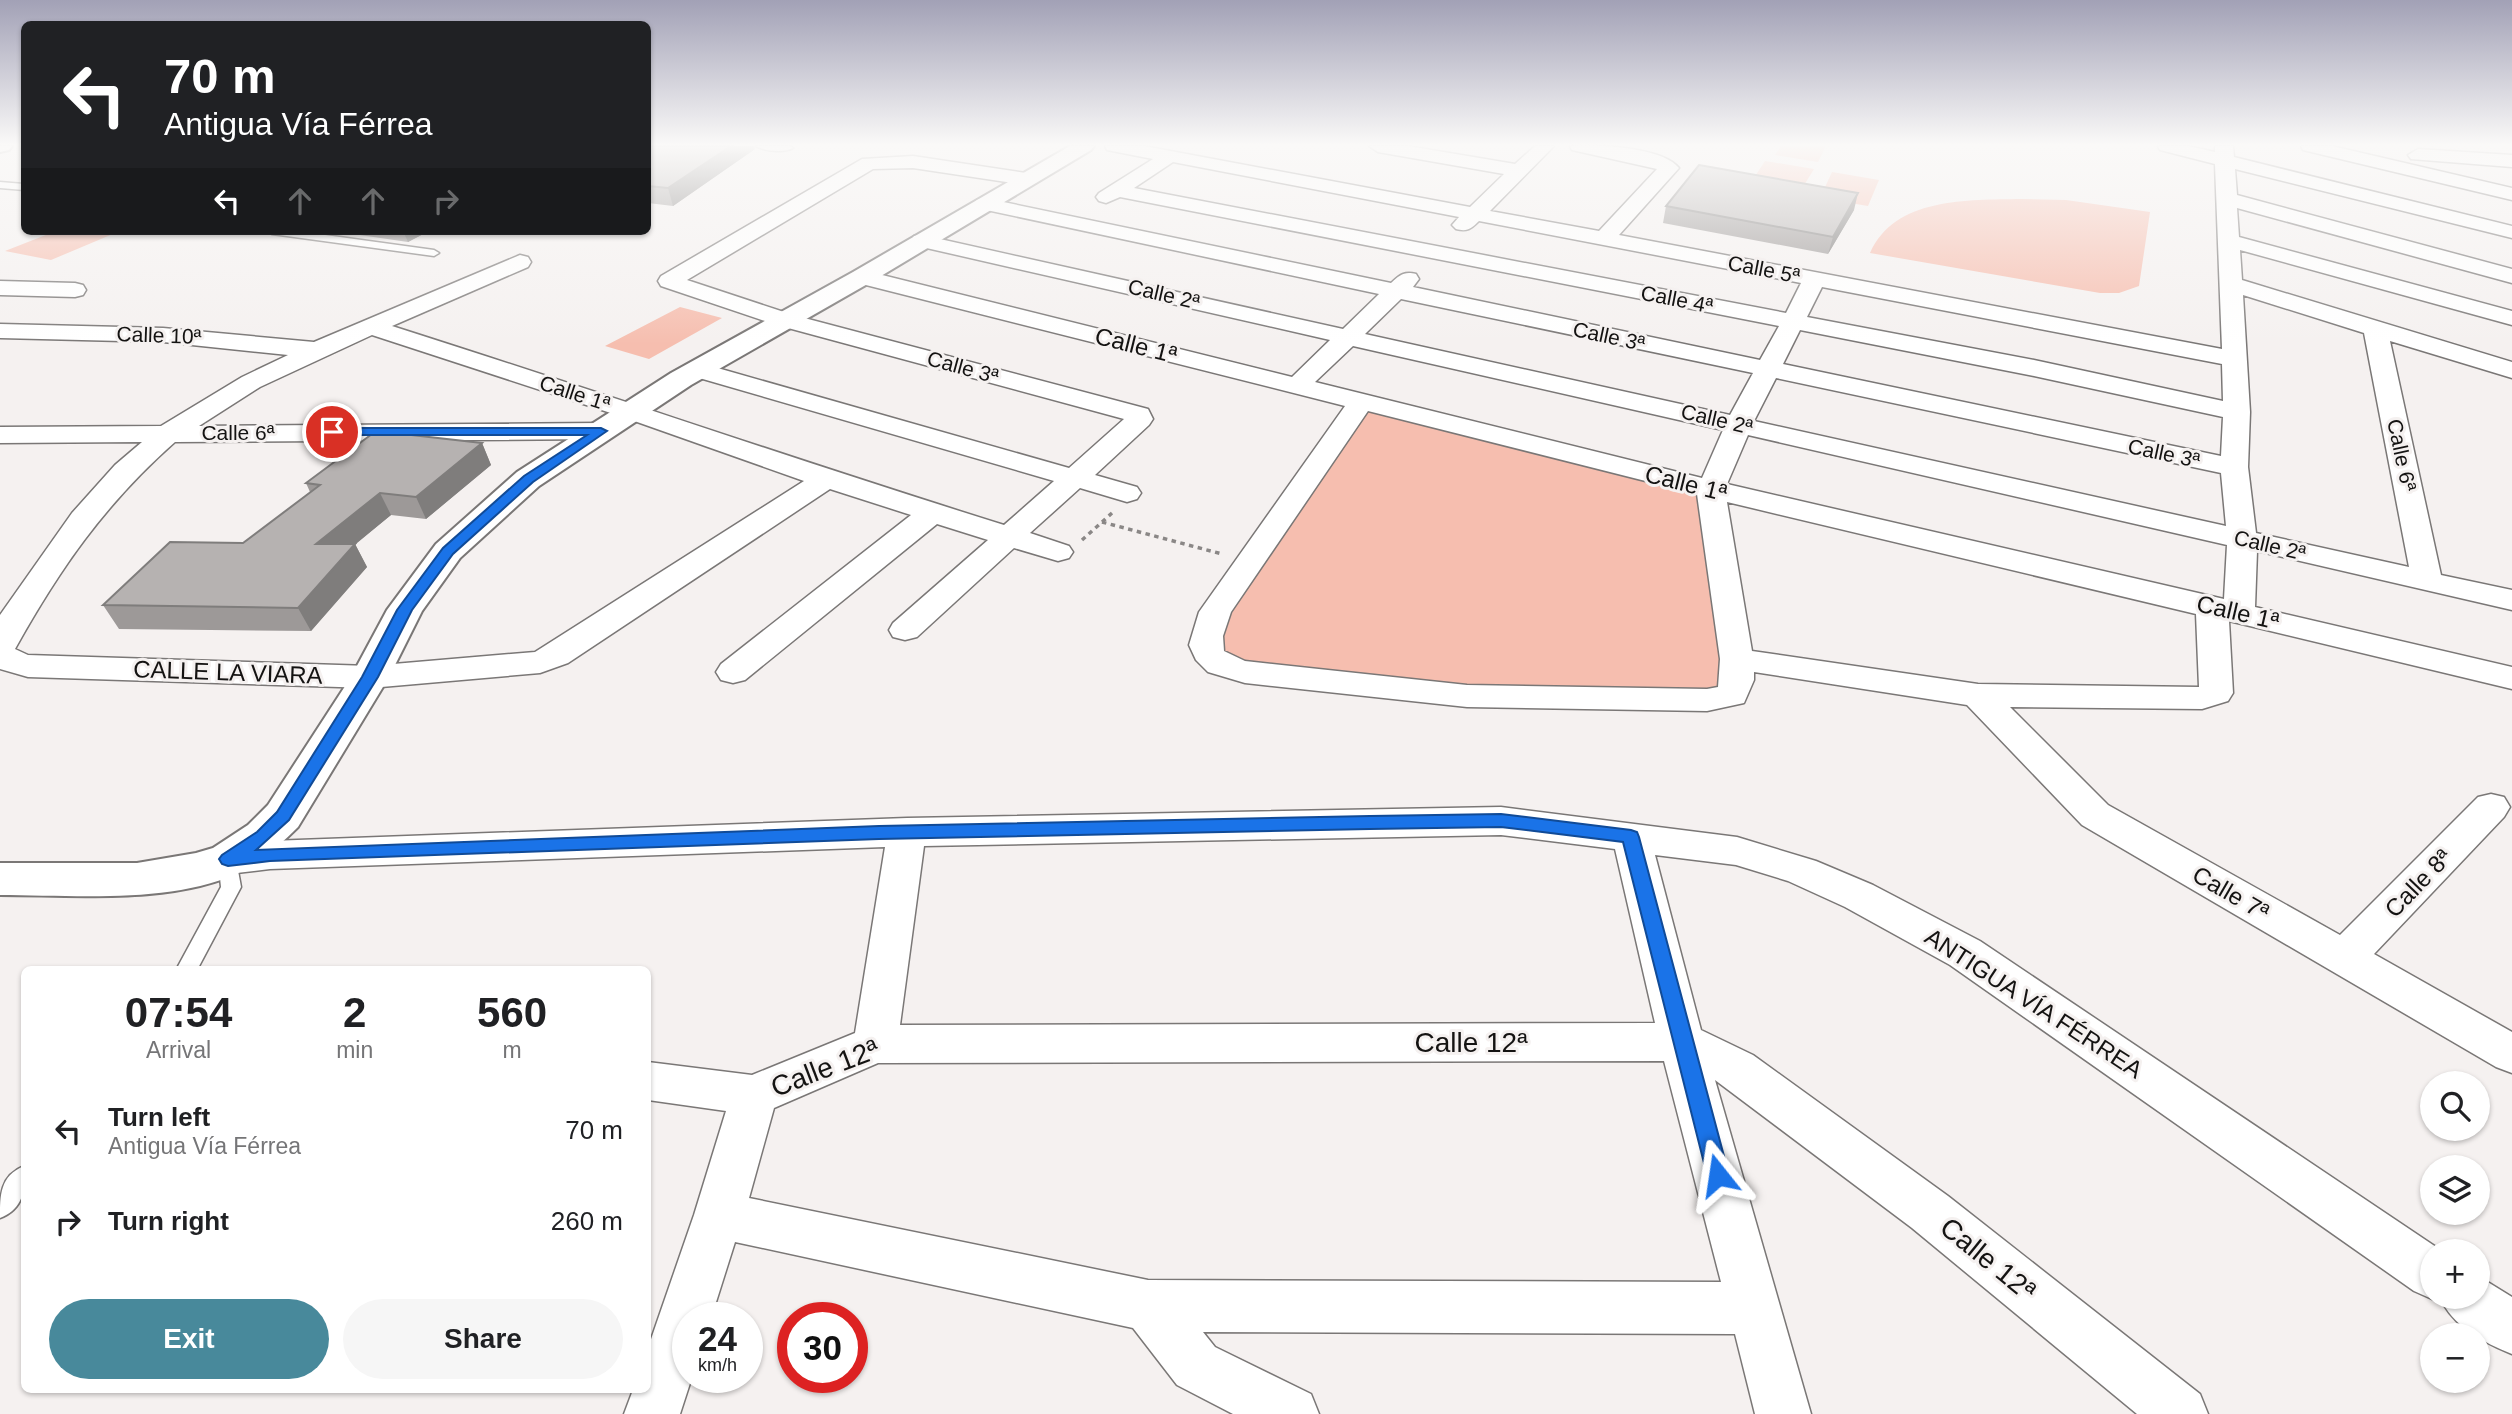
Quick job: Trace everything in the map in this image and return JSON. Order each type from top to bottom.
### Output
[{"type":"street","name":"Calle 3ª","points":[[786,212],[669,281],[785,320],[1139,415],[1140,419],[1073,479]]},
{"type":"street","points":[[228,859],[263,836],[283,816],[370,677],[405,610],[448,551],[528,479],[698,370],[971,212]]},
{"type":"street","name":"Calle 3ª","points":[[1023,212],[2234,467]]},
{"type":"street","points":[[964,286],[1081,212]]},
{"type":"street","name":"Calle 4ª","points":[[1229,212],[2034,368],[2236,412]]},
{"type":"street","name":"Calle 5ª","points":[[1463,212],[2234,359]]},
{"type":"street","points":[[1605,238],[1629,212]]},
{"type":"street","points":[[1737,659],[1978,695],[2202,698],[2217,693],[2226,609],[2242,538],[2234,467],[2236,412],[2228,212]]},
{"type":"street","points":[[2275,212],[2512,276]]},
{"type":"street","points":[[2440,212],[2512,232]]},
{"type":"street","points":[[1297,386],[1474,214]]},
{"type":"street","name":"Calle 2ª","points":[[922,241],[1024,248],[1349,336],[2512,600]]},
{"type":"street","points":[[2230,241],[2512,318]]},
{"type":"street","points":[[0,647],[11,623],[82,519],[125,471],[170,432],[251,382],[317,350],[520,262]]},
{"type":"street","name":"Calle 1ª","points":[[862,277],[964,286],[1297,386],[1711,489],[2512,678]]},
{"type":"street","points":[[1361,402],[1215,612],[1205,632],[1204,642],[1212,659],[1220,665],[1245,672],[1466,696],[1707,700],[1732,695],[1737,680],[1737,659],[1711,489],[1739,424],[1815,279]]},
{"type":"street","points":[[2231,284],[2512,370]]},
{"type":"street","points":[[0,288],[75,290]]},
{"type":"street","name":"Calle 1ª","points":[[371,327],[632,411],[826,479],[1058,552]]},
{"type":"street","name":"Calle 6ª","points":[[2376,330],[2427,580]]},
{"type":"street","name":"Calle 10ª","points":[[0,331],[176,335],[317,350]]},
{"type":"street","points":[[698,370],[1127,493]]},
{"type":"street","name":"Calle 6ª","points":[[0,435],[601,431]]},
{"type":"street","name":"CALLE LA VIARA","points":[[0,653],[9,662],[28,666],[370,677],[540,662],[556,656],[826,479]]},
{"type":"street","points":[[905,630],[1073,479]]},
{"type":"street","points":[[733,672],[932,513]]},
{"type":"street","name":"Calle 7ª","points":[[1978,695],[2095,814],[2512,1054]]},
{"type":"street","name":"Calle 8ª","points":[[2344,958],[2491,807]]},
{"type":"street","name":"ANTIGUA VÍA FÉRREA","points":[[0,879],[137,878],[199,869],[228,859],[270,855],[907,832],[1501,821],[1737,851],[1802,871],[1859,896],[1954,947],[2073,1025],[2420,1265]]},
{"type":"street","points":[[875,1044],[907,832]]},
{"type":"street","points":[[1631,837],[1682,1042],[1783,1414]]},
{"type":"street","name":"Calle 12ª","points":[[651,1081],[754,1095],[875,1044],[1682,1042],[1737,1069],[1920,1204],[2180,1414]]},
{"type":"street","points":[[652,1414],[719,1215],[754,1095]]},
{"type":"street","points":[[719,1215],[1149,1306],[1754,1308]]},
{"type":"street","points":[[1149,1306],[1196,1366],[1291,1414]]},
{"type":"street","points":[[2484,1309],[2512,1328]]},
{"type":"lane","points":[[301,235],[434,253]]},
{"type":"lane","points":[[188,966],[231,887],[228,859]]},
{"type":"lane","points":[[0,1206],[21,1181]]},
{"type":"path","points":[[1058,552],[1070,550],[1128,499],[1127,493]]},
{"type":"path","points":[[1102,522],[1250,562]]},
{"type":"shaded area","points":[[1915,212],[2150,212],[2139,286],[2119,293],[2100,293],[1870,253],[1881,235],[1897,221]]},
{"type":"shaded area","points":[[46,235],[110,235],[51,260],[5,251]]},
{"type":"shaded area","points":[[680,307],[722,318],[649,359],[605,346]]},
{"type":"shaded area","points":[[1361,402],[1711,489],[1737,680],[1707,700],[1245,672],[1205,632]]},
{"type":"building","points":[[1698,212],[1847,212],[1833,237]]},
{"type":"building","points":[[376,431],[482,443],[416,497],[380,493],[316,544],[355,544],[298,608],[103,605],[170,542],[243,543],[320,485],[306,483]]},
{"type":"route","points":[[332,432],[601,431],[528,479],[448,551],[405,610],[370,677],[283,816],[263,836],[228,859],[270,855],[879,833],[1370,822],[1501,821],[1631,837],[1718,1175]]}]
